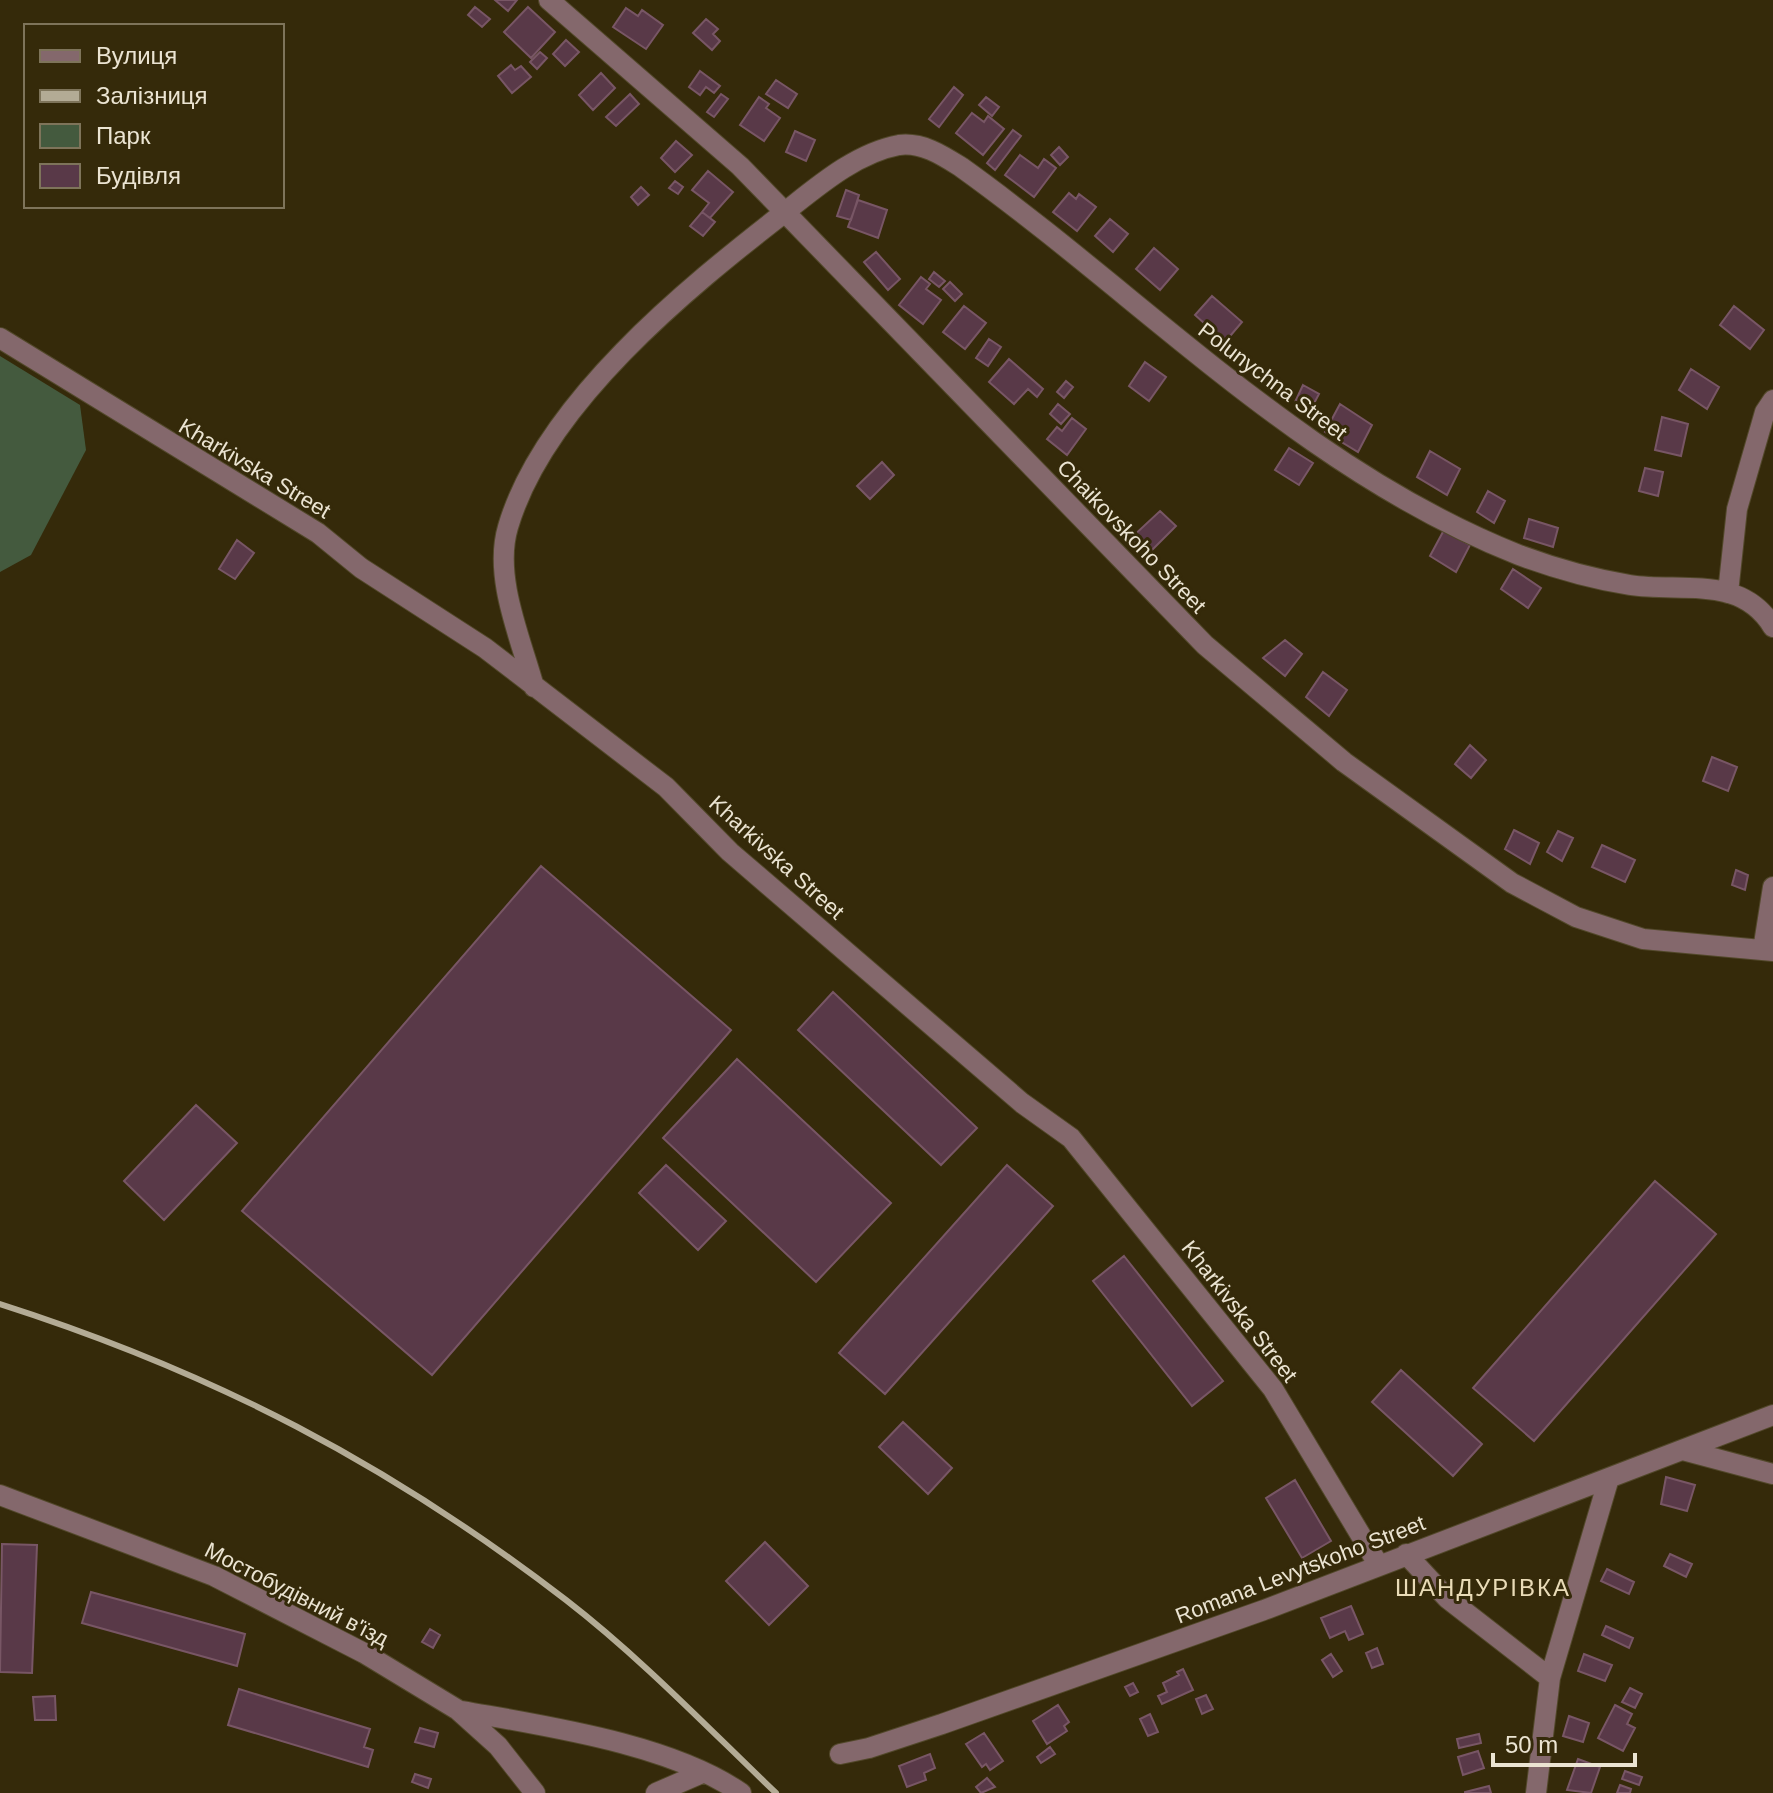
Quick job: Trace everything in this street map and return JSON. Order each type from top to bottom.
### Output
[{"type":"street","name":"Chaikovskoho Street","points":[[549,0],[698,128],[786,212],[1205,645],[1344,762],[1512,883],[1576,917],[1643,939],[1768,950]]},
{"type":"street","name":"Polunychna Street","points":[[534,687],[511,601],[504,560],[508,525],[531,474],[579,402],[661,314],[786,212],[827,180],[875,154],[902,145],[929,149],[974,176],[1266,408],[1381,488],[1503,548],[1545,563],[1633,585],[1712,588],[1746,598],[1773,627]]},
{"type":"street","name":"Kharkivska Street","points":[[0,338],[318,533],[361,568],[485,648],[666,787],[730,852],[1022,1103],[1071,1138],[1273,1389],[1378,1564]]},
{"type":"street","points":[[1728,593],[1737,509],[1765,412],[1773,400]]},
{"type":"street","points":[[1768,950],[1773,887]]},
{"type":"street","name":"Romana Levytskoho Street","points":[[840,1754],[869,1748],[983,1710],[1264,1610],[1773,1415]]},
{"type":"street","points":[[1683,1450],[1773,1474]]},
{"type":"street","points":[[1536,1793],[1550,1678],[1609,1478]]},
{"type":"street","name":"Мостобудівний в'їзд","points":[[0,1495],[214,1576],[364,1653],[458,1710],[498,1746],[535,1793]]},
{"type":"street","points":[[1406,1554],[1447,1598],[1550,1678]]},
{"type":"street","points":[[458,1710],[603,1739],[702,1773],[741,1793]]},
{"type":"street","points":[[656,1793],[702,1773]]},
{"type":"green space","points":[[0,356],[80,405],[86,450],[31,555],[0,572]]},
{"type":"building","points":[[495,0],[517,0],[508,11]]},
{"type":"building","points":[[475,7],[490,19],[482,27],[468,15]]},
{"type":"building","points":[[528,7],[555,32],[531,58],[504,32]]},
{"type":"building","points":[[626,8],[638,16],[642,10],[663,25],[646,49],[613,27]]},
{"type":"building","points":[[706,19],[718,29],[713,34],[720,41],[712,50],[693,33]]},
{"type":"building","points":[[566,40],[579,52],[565,66],[553,54]]},
{"type":"building","points":[[540,52],[547,58],[537,69],[530,62]]},
{"type":"building","points":[[511,65],[515,70],[521,66],[531,77],[512,93],[498,76]]},
{"type":"building","points":[[700,71],[720,86],[714,93],[706,87],[700,95],[689,87]]},
{"type":"building","points":[[601,73],[615,88],[593,110],[579,95]]},
{"type":"building","points":[[776,80],[797,94],[788,108],[766,94]]},
{"type":"building","points":[[954,87],[963,95],[939,127],[929,119]]},
{"type":"building","points":[[630,94],[639,104],[616,126],[606,117]]},
{"type":"building","points":[[721,94],[728,99],[714,117],[707,112]]},
{"type":"building","points":[[759,97],[769,104],[766,108],[780,118],[764,141],[740,125]]},
{"type":"building","points":[[986,97],[999,107],[992,116],[979,105]]},
{"type":"building","points":[[972,113],[984,122],[988,116],[1004,129],[983,155],[956,133]]},
{"type":"building","points":[[1013,130],[1021,136],[995,170],[987,163]]},
{"type":"building","points":[[795,131],[815,140],[806,161],[786,152]]},
{"type":"building","points":[[676,141],[692,155],[675,172],[661,158]]},
{"type":"building","points":[[1059,147],[1068,157],[1060,165],[1051,155]]},
{"type":"building","points":[[1020,155],[1038,168],[1044,159],[1056,168],[1034,197],[1005,175]]},
{"type":"building","points":[[708,171],[733,192],[710,218],[702,212],[709,203],[692,190]]},
{"type":"building","points":[[675,181],[683,187],[678,194],[669,188]]},
{"type":"building","points":[[641,187],[649,195],[638,205],[631,197]]},
{"type":"building","points":[[846,190],[859,195],[851,220],[837,216]]},
{"type":"building","points":[[1069,193],[1076,199],[1079,194],[1096,207],[1077,231],[1053,212]]},
{"type":"building","points":[[858,200],[887,210],[878,238],[848,227]]},
{"type":"building","points":[[702,212],[715,222],[703,236],[690,226]]},
{"type":"building","points":[[1110,219],[1128,234],[1113,252],[1095,236]]},
{"type":"building","points":[[1154,248],[1178,269],[1160,290],[1136,269]]},
{"type":"building","points":[[876,252],[900,279],[888,290],[864,262]]},
{"type":"building","points":[[934,272],[945,281],[939,287],[929,279]]},
{"type":"building","points":[[921,277],[930,284],[926,289],[941,300],[923,324],[899,305]]},
{"type":"building","points":[[950,282],[962,294],[955,301],[943,289]]},
{"type":"building","points":[[1212,296],[1242,322],[1225,342],[1195,315]]},
{"type":"building","points":[[964,306],[986,323],[965,349],[943,332]]},
{"type":"building","points":[[1734,306],[1764,330],[1750,349],[1720,325]]},
{"type":"building","points":[[989,339],[1001,347],[988,366],[976,358]]},
{"type":"building","points":[[1009,359],[1043,389],[1037,397],[1028,389],[1014,404],[989,382]]},
{"type":"building","points":[[1145,362],[1166,377],[1149,401],[1129,386]]},
{"type":"building","points":[[1691,369],[1719,387],[1707,409],[1679,390]]},
{"type":"building","points":[[1066,381],[1073,387],[1064,398],[1057,392]]},
{"type":"building","points":[[1303,385],[1319,394],[1310,411],[1295,402]]},
{"type":"building","points":[[1058,404],[1070,414],[1061,424],[1050,414]]},
{"type":"building","points":[[1340,404],[1372,425],[1358,452],[1325,432]]},
{"type":"building","points":[[1662,417],[1688,424],[1681,456],[1655,450]]},
{"type":"building","points":[[1072,418],[1086,429],[1067,455],[1047,439],[1057,427],[1062,431]]},
{"type":"building","points":[[1289,448],[1313,463],[1299,485],[1275,470]]},
{"type":"building","points":[[1430,451],[1460,469],[1447,495],[1417,477]]},
{"type":"building","points":[[882,462],[894,475],[870,499],[857,486]]},
{"type":"building","points":[[1645,468],[1663,472],[1658,496],[1639,491]]},
{"type":"building","points":[[1488,491],[1505,501],[1494,523],[1477,512]]},
{"type":"building","points":[[1160,511],[1176,526],[1147,555],[1131,538]]},
{"type":"building","points":[[1529,519],[1558,528],[1553,547],[1524,538]]},
{"type":"building","points":[[1444,530],[1470,545],[1456,572],[1430,556]]},
{"type":"building","points":[[237,540],[254,553],[235,579],[219,569]]},
{"type":"building","points":[[1513,569],[1541,588],[1528,608],[1501,589]]},
{"type":"building","points":[[1285,640],[1302,654],[1285,676],[1263,658]]},
{"type":"building","points":[[1323,672],[1347,690],[1329,716],[1306,697]]},
{"type":"building","points":[[1470,745],[1486,760],[1471,778],[1455,764]]},
{"type":"building","points":[[1712,757],[1737,767],[1728,791],[1703,781]]},
{"type":"building","points":[[1514,830],[1539,843],[1530,864],[1505,849]]},
{"type":"building","points":[[1558,831],[1573,838],[1562,861],[1547,852]]},
{"type":"building","points":[[1602,845],[1635,860],[1625,882],[1592,867]]},
{"type":"building","points":[[541,866],[731,1030],[432,1375],[242,1211]]},
{"type":"building","points":[[1736,870],[1748,875],[1745,890],[1732,885]]},
{"type":"building","points":[[833,992],[977,1128],[941,1165],[798,1030]]},
{"type":"building","points":[[737,1059],[891,1203],[816,1282],[663,1138]]},
{"type":"building","points":[[196,1105],[237,1143],[164,1220],[124,1181]]},
{"type":"building","points":[[666,1165],[726,1221],[698,1250],[639,1193]]},
{"type":"building","points":[[1007,1165],[1053,1206],[885,1394],[839,1353]]},
{"type":"building","points":[[1655,1181],[1716,1234],[1534,1441],[1473,1388]]},
{"type":"building","points":[[1124,1256],[1223,1381],[1192,1406],[1093,1281]]},
{"type":"building","points":[[1401,1370],[1482,1444],[1453,1476],[1372,1402]]},
{"type":"building","points":[[903,1422],[952,1468],[928,1494],[879,1447]]},
{"type":"building","points":[[1666,1477],[1695,1485],[1687,1511],[1661,1504]]},
{"type":"building","points":[[1295,1480],[1331,1541],[1302,1558],[1266,1498]]},
{"type":"building","points":[[765,1542],[808,1586],[769,1625],[726,1581]]},
{"type":"building","points":[[2,1544],[37,1545],[32,1673],[0,1672]]},
{"type":"building","points":[[1670,1554],[1692,1564],[1686,1577],[1664,1566]]},
{"type":"building","points":[[1607,1569],[1634,1582],[1629,1594],[1601,1581]]},
{"type":"building","points":[[91,1592],[245,1634],[237,1666],[82,1623]]},
{"type":"building","points":[[1351,1606],[1363,1634],[1349,1640],[1345,1631],[1330,1638],[1321,1618]]},
{"type":"building","points":[[1606,1626],[1633,1638],[1629,1648],[1602,1635]]},
{"type":"building","points":[[430,1629],[440,1635],[433,1648],[422,1642]]},
{"type":"building","points":[[1377,1648],[1383,1664],[1372,1668],[1366,1653]]},
{"type":"building","points":[[1331,1654],[1342,1671],[1333,1677],[1322,1660]]},
{"type":"building","points":[[1584,1654],[1612,1665],[1605,1681],[1578,1671]]},
{"type":"building","points":[[1183,1669],[1193,1690],[1162,1704],[1158,1696],[1167,1692],[1163,1683],[1179,1675],[1177,1672]]},
{"type":"building","points":[[1133,1683],[1138,1692],[1130,1696],[1125,1687]]},
{"type":"building","points":[[1630,1688],[1642,1694],[1635,1708],[1622,1702]]},
{"type":"building","points":[[239,1689],[370,1729],[364,1747],[373,1750],[368,1767],[228,1725]]},
{"type":"building","points":[[1206,1695],[1213,1709],[1202,1714],[1196,1699]]},
{"type":"building","points":[[55,1696],[56,1720],[35,1720],[33,1697]]},
{"type":"building","points":[[1058,1705],[1069,1722],[1064,1726],[1067,1731],[1047,1744],[1033,1721]]},
{"type":"building","points":[[1615,1705],[1632,1714],[1627,1724],[1635,1728],[1623,1751],[1598,1738]]},
{"type":"building","points":[[1150,1714],[1158,1732],[1148,1736],[1140,1719]]},
{"type":"building","points":[[1569,1716],[1589,1723],[1583,1742],[1563,1736]]},
{"type":"building","points":[[420,1728],[438,1733],[434,1747],[415,1742]]},
{"type":"building","points":[[984,1733],[1003,1761],[990,1770],[986,1764],[982,1767],[966,1744]]},
{"type":"building","points":[[1479,1734],[1481,1743],[1459,1748],[1457,1739]]},
{"type":"building","points":[[1050,1747],[1055,1754],[1041,1763],[1037,1757]]},
{"type":"building","points":[[1478,1751],[1484,1768],[1463,1775],[1458,1757]]},
{"type":"building","points":[[930,1754],[935,1768],[924,1773],[926,1780],[907,1787],[899,1766]]},
{"type":"building","points":[[1578,1759],[1600,1767],[1591,1793],[1567,1790]]},
{"type":"building","points":[[1625,1771],[1642,1777],[1639,1785],[1622,1779]]},
{"type":"building","points":[[415,1774],[431,1779],[428,1788],[412,1782]]},
{"type":"building","points":[[987,1778],[995,1787],[981,1793],[976,1787]]},
{"type":"building","points":[[1620,1785],[1631,1789],[1630,1793],[1617,1793]]},
{"type":"building","points":[[1489,1786],[1491,1793],[1465,1793],[1465,1792]]},
{"type":"railway","points":[[0,1304],[153,1360],[226,1392],[296,1426],[433,1506],[500,1551],[594,1622],[776,1793]]},
{"type":"district","name":"ШАНДУРІВКА","points":[[1483,1588]]}]
